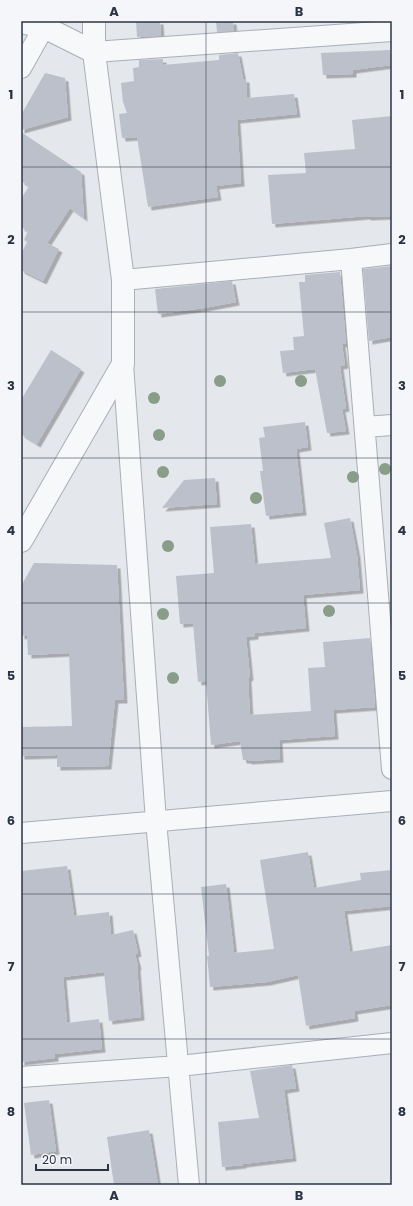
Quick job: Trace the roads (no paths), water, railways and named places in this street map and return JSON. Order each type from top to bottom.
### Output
[{"type":"street","points":[[94,21],[94,52],[124,280],[123,364],[156,821],[189,1185]]},
{"type":"street","points":[[21,22],[44,27],[94,52],[392,31]]},
{"type":"street","points":[[21,68],[44,27]]},
{"type":"street","points":[[124,280],[392,254]]},
{"type":"street","points":[[351,259],[365,428],[385,596],[392,769]]},
{"type":"street","points":[[21,541],[123,364]]},
{"type":"street","points":[[365,428],[392,425]]},
{"type":"street","points":[[21,832],[392,801]]},
{"type":"street","points":[[21,1077],[178,1066],[392,1043]]}]
